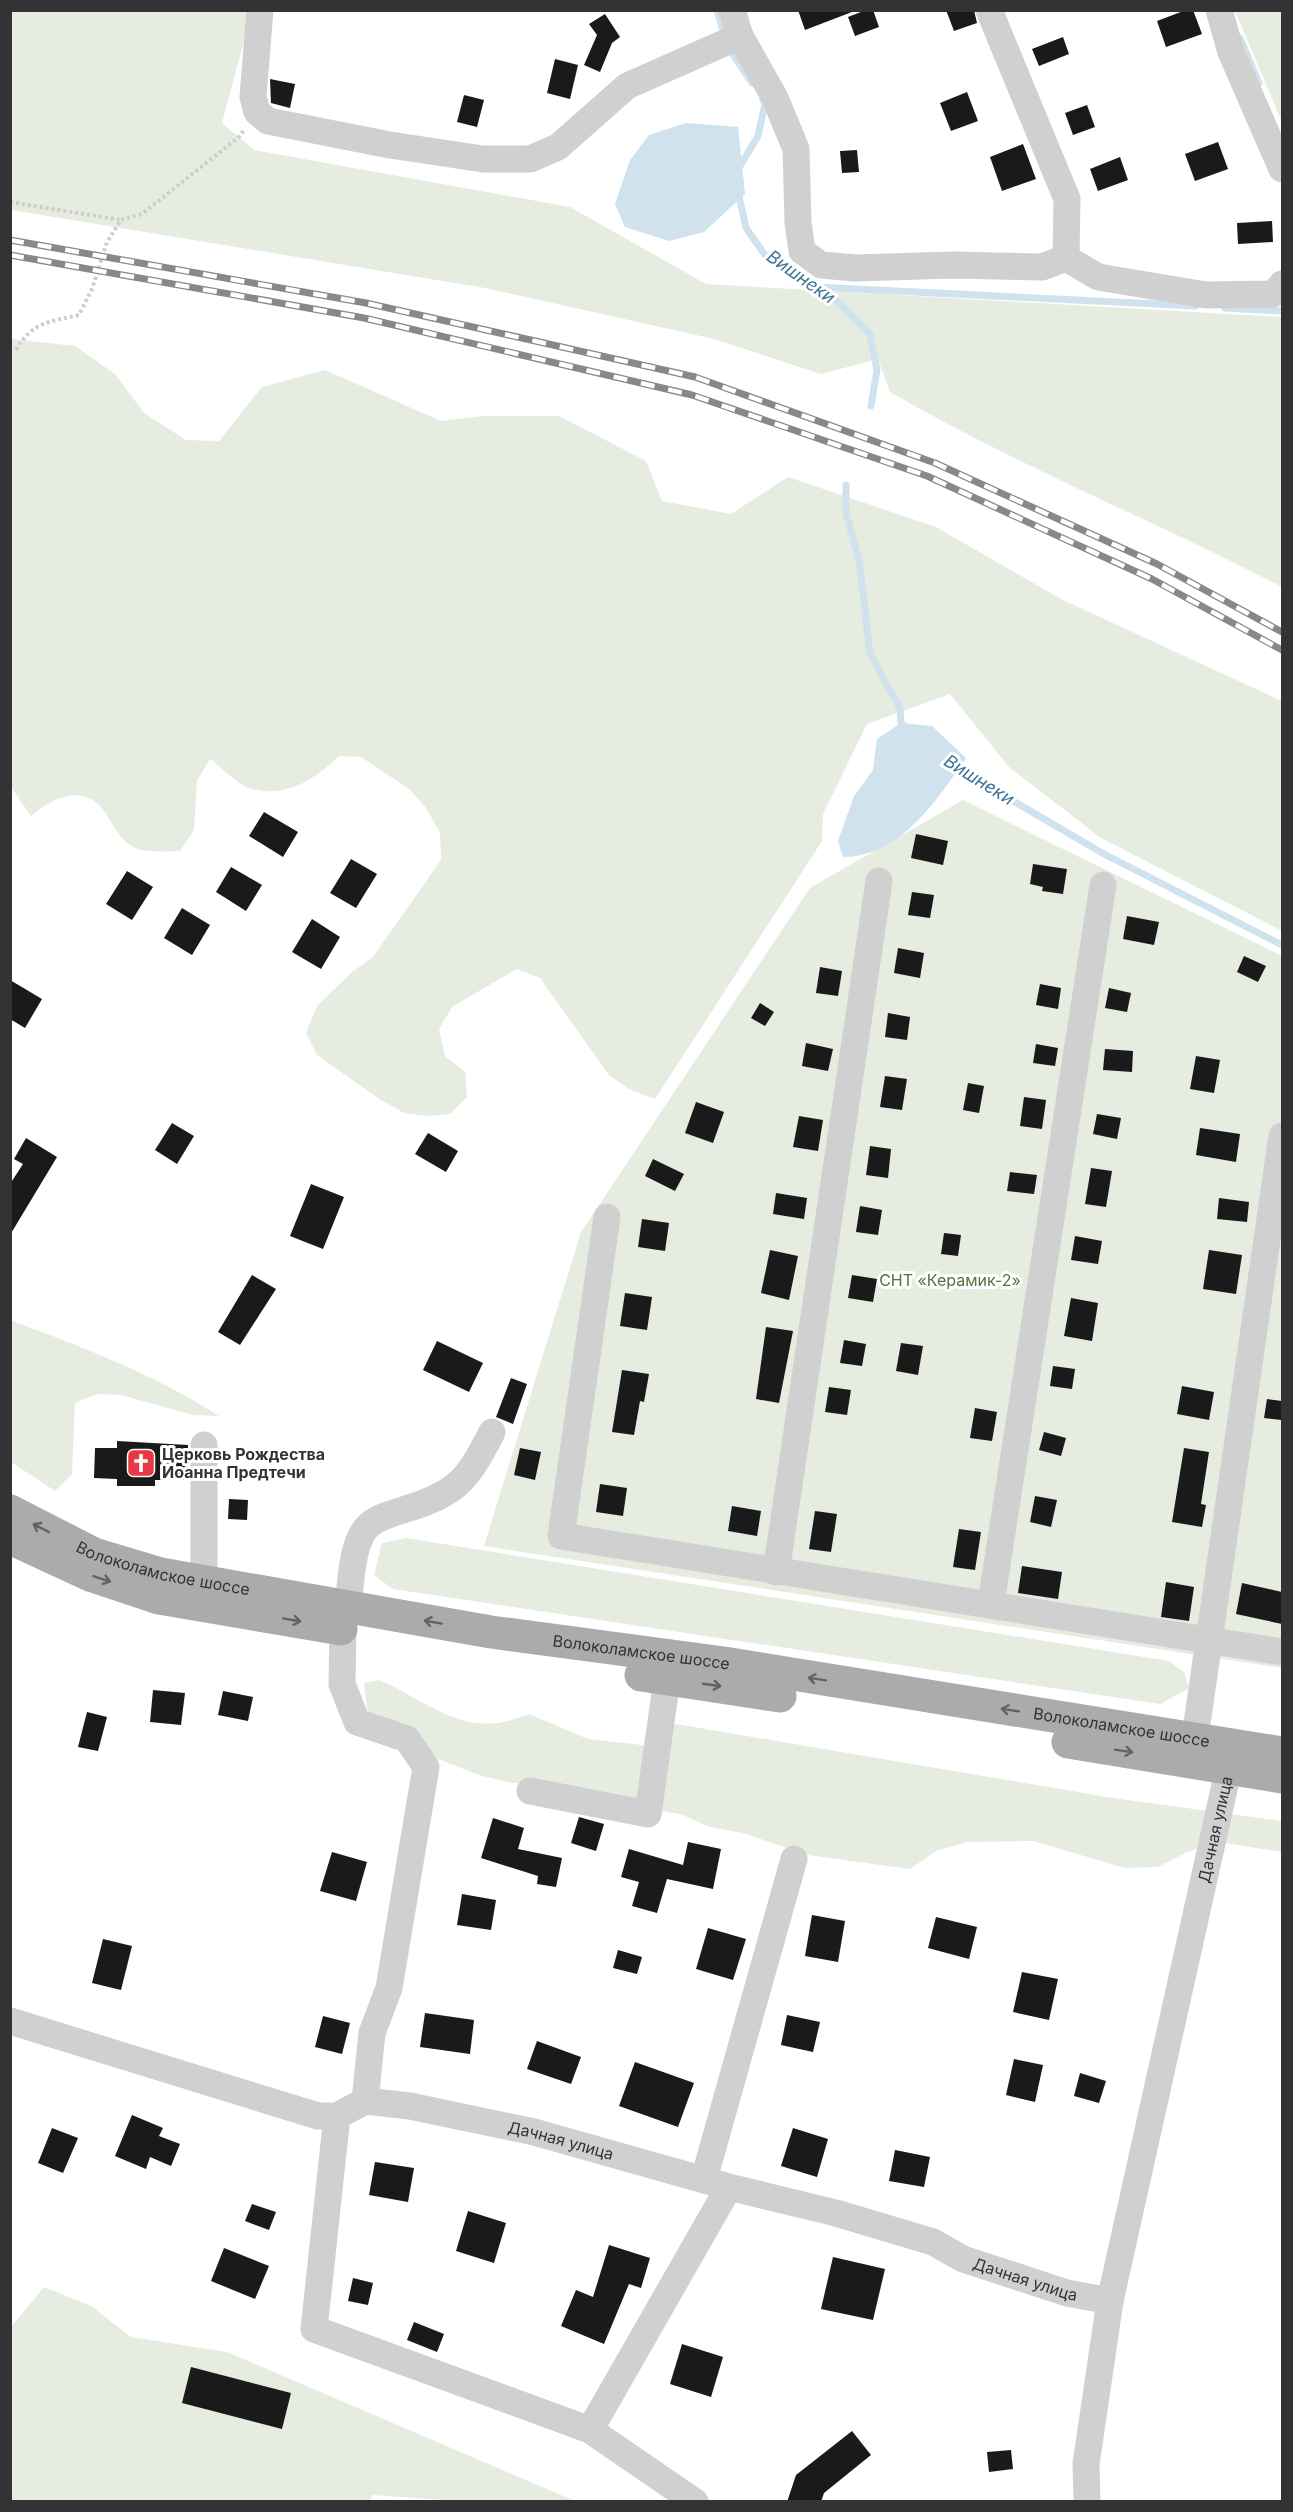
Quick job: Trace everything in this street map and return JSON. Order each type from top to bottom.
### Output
[{"type":"main road","name":"Волоколамское шоссе","points":[[10,1511],[94,1554],[161,1574],[204,1582],[488,1654],[1231,1756],[1282,1753]]},
{"type":"main road","name":"Волоколамское шоссе","points":[[10,1538],[90,1575],[159,1598],[491,1632],[724,1663],[1193,1751]]},
{"type":"main road","name":"Волоколамское шоссе","points":[[1231,1756],[1282,1777]]},
{"type":"street","points":[[260,10],[253,97],[257,112],[268,121],[390,145],[483,159],[530,159],[558,147],[627,86],[740,36]]},
{"type":"street","points":[[732,10],[740,36],[776,98],[796,149],[798,222],[802,251],[821,265],[855,268],[954,265],[1042,267],[1066,258]]},
{"type":"street","points":[[989,10],[1067,199],[1066,258]]},
{"type":"street","points":[[1219,10],[1231,52],[1282,169]]},
{"type":"street","points":[[1066,258],[1098,277],[1206,295],[1273,294],[1282,284]]},
{"type":"street","points":[[776,1572],[879,880]]},
{"type":"street","points":[[991,1603],[1103,885]]},
{"type":"street","points":[[1193,1751],[1282,1136]]},
{"type":"street","points":[[607,1217],[561,1536],[776,1572],[991,1603],[1282,1652]]},
{"type":"street","points":[[10,2021],[318,2116],[337,2116],[365,2101],[372,2034],[389,1988],[426,1767],[407,1739],[357,1722],[342,1684],[345,1618],[354,1557],[367,1527],[386,1515],[426,1503],[453,1490],[472,1471],[492,1432]]},
{"type":"street","points":[[204,1446],[204,1582]]},
{"type":"street","points":[[530,1791],[648,1814],[667,1679]]},
{"type":"street","name":"Дачная улица","points":[[1087,2502],[1086,2464],[1110,2301],[1231,1756]]},
{"type":"street","points":[[590,2430],[716,2183],[795,1859]]},
{"type":"street","name":"Дачная улица","points":[[365,2101],[410,2106],[534,2132],[716,2183],[836,2213],[933,2242],[963,2259],[1067,2293],[1110,2301]]},
{"type":"street","points":[[337,2116],[314,2329],[590,2430],[695,2502]]},
{"type":"path","points":[[10,202],[121,220],[142,214],[239,137],[257,112]]},
{"type":"path","points":[[16,350],[34,326],[79,315],[92,289],[107,243],[121,220]]},
{"type":"green space","points":[[10,11],[252,11],[222,123],[254,150],[570,207],[706,284],[1282,317],[1282,587],[986,444],[890,392],[878,359],[821,374],[714,339],[485,288],[11,210]]},
{"type":"green space","points":[[1235,11],[1282,11],[1282,122]]},
{"type":"green space","points":[[11,339],[75,346],[115,374],[144,413],[186,440],[219,441],[262,387],[325,370],[441,421],[483,416],[559,416],[646,461],[662,501],[731,514],[788,477],[936,527],[1063,600],[1282,701],[1282,931],[1101,838],[1009,767],[950,694],[867,724],[823,814],[822,841],[655,1099],[629,1089],[609,1075],[540,978],[517,969],[452,1007],[439,1029],[445,1056],[465,1072],[467,1097],[450,1114],[428,1116],[404,1113],[381,1100],[317,1055],[306,1033],[317,1006],[352,972],[373,957],[441,860],[440,833],[426,808],[409,789],[361,757],[339,756],[310,779],[289,789],[277,791],[247,787],[210,759],[197,781],[194,830],[180,851],[147,851],[135,848],[125,841],[102,808],[89,798],[71,795],[63,797],[46,805],[31,816],[11,787]]},
{"type":"green space","name":"СНТ «Керамик-2»","points":[[963,800],[1282,956],[1282,1668],[484,1546],[581,1232],[810,888]]},
{"type":"green space","points":[[10,1320],[143,1374],[219,1416],[193,1415],[121,1395],[97,1394],[75,1403],[72,1474],[55,1491],[11,1462]]},
{"type":"green space","points":[[406,1538],[1169,1661],[1184,1672],[1189,1688],[1160,1704],[393,1589],[374,1575],[382,1543]]},
{"type":"green space","points":[[379,1680],[436,1710],[482,1724],[510,1721],[529,1714],[588,1739],[651,1746],[676,1724],[1113,1798],[1282,1821],[1282,1852],[1219,1842],[1187,1852],[1158,1867],[1125,1868],[1033,1841],[967,1842],[936,1851],[910,1869],[808,1855],[743,1833],[710,1827],[680,1814],[578,1797],[546,1784],[512,1783],[479,1775],[382,1737],[367,1708],[364,1683]]},
{"type":"green space","points":[[44,2287],[91,2306],[131,2337],[227,2352],[575,2501],[456,2501],[373,2495],[369,2502],[11,2502],[11,2327]]},
{"type":"water","points":[[686,123],[738,127],[745,194],[704,232],[669,241],[625,227],[615,204],[630,160],[649,135]]},
{"type":"water","points":[[901,723],[932,726],[966,758],[929,808],[899,837],[863,854],[843,857],[838,841],[854,796],[873,770],[877,739]]},
{"type":"building","points":[[798,10],[852,10],[852,12],[805,30]]},
{"type":"building","points":[[866,10],[873,10],[879,27],[855,36],[848,17]]},
{"type":"building","points":[[946,10],[974,10],[977,23],[954,31]]},
{"type":"building","points":[[1186,10],[1193,10],[1202,34],[1166,47],[1157,21]]},
{"type":"building","points":[[605,14],[620,37],[612,43],[600,72],[584,65],[597,35],[589,24]]},
{"type":"building","points":[[1063,37],[1069,54],[1039,66],[1032,49]]},
{"type":"building","points":[[555,59],[578,65],[570,99],[547,93]]},
{"type":"building","points":[[270,79],[295,84],[290,108],[271,103]]},
{"type":"building","points":[[967,92],[978,121],[951,131],[940,103]]},
{"type":"building","points":[[464,95],[484,100],[477,127],[457,122]]},
{"type":"building","points":[[1087,105],[1095,127],[1073,135],[1065,113]]},
{"type":"building","points":[[1218,142],[1228,169],[1195,181],[1185,154]]},
{"type":"building","points":[[1023,144],[1036,179],[1002,191],[990,157]]},
{"type":"building","points":[[857,150],[859,172],[842,173],[840,151]]},
{"type":"building","points":[[1120,157],[1128,180],[1098,191],[1090,169]]},
{"type":"building","points":[[1272,221],[1273,242],[1238,244],[1237,223]]},
{"type":"building","points":[[264,812],[298,832],[283,857],[249,836]]},
{"type":"building","points":[[916,834],[948,841],[943,865],[911,858]]},
{"type":"building","points":[[351,859],[377,874],[356,908],[330,893]]},
{"type":"building","points":[[1033,864],[1067,869],[1063,894],[1042,891],[1043,887],[1030,884]]},
{"type":"building","points":[[231,867],[262,885],[246,911],[216,892]]},
{"type":"building","points":[[127,871],[153,887],[132,920],[106,904]]},
{"type":"building","points":[[912,892],[934,895],[930,918],[908,915]]},
{"type":"building","points":[[182,908],[210,925],[192,955],[164,938]]},
{"type":"building","points":[[1127,916],[1159,922],[1154,945],[1123,939]]},
{"type":"building","points":[[312,919],[340,937],[321,969],[292,952]]},
{"type":"building","points":[[898,948],[924,953],[920,978],[894,973]]},
{"type":"building","points":[[1244,956],[1266,966],[1258,982],[1237,972]]},
{"type":"building","points":[[820,967],[842,971],[838,996],[816,993]]},
{"type":"building","points":[[10,980],[42,999],[25,1028],[10,1019]]},
{"type":"building","points":[[1040,984],[1061,988],[1058,1009],[1036,1005]]},
{"type":"building","points":[[1109,988],[1131,993],[1127,1012],[1105,1008]]},
{"type":"building","points":[[760,1003],[774,1012],[765,1026],[751,1018]]},
{"type":"building","points":[[888,1013],[910,1017],[907,1040],[885,1037]]},
{"type":"building","points":[[806,1043],[833,1049],[828,1071],[802,1066]]},
{"type":"building","points":[[1036,1044],[1058,1048],[1055,1066],[1033,1063]]},
{"type":"building","points":[[1105,1049],[1133,1051],[1132,1072],[1103,1070]]},
{"type":"building","points":[[1196,1056],[1220,1060],[1214,1093],[1190,1089]]},
{"type":"building","points":[[885,1076],[907,1079],[902,1110],[880,1107]]},
{"type":"building","points":[[968,1083],[984,1086],[979,1113],[963,1110]]},
{"type":"building","points":[[1024,1097],[1046,1100],[1042,1129],[1020,1126]]},
{"type":"building","points":[[696,1102],[724,1112],[713,1143],[685,1133]]},
{"type":"building","points":[[1097,1114],[1121,1118],[1117,1139],[1093,1134]]},
{"type":"building","points":[[799,1116],[823,1120],[818,1151],[793,1147]]},
{"type":"building","points":[[172,1123],[194,1136],[177,1164],[155,1150]]},
{"type":"building","points":[[1200,1128],[1240,1134],[1236,1162],[1196,1155]]},
{"type":"building","points":[[428,1133],[458,1151],[446,1172],[415,1154]]},
{"type":"building","points":[[26,1138],[57,1157],[10,1235],[10,1184],[23,1164],[14,1159]]},
{"type":"building","points":[[870,1146],[891,1149],[888,1178],[866,1175]]},
{"type":"building","points":[[653,1159],[684,1174],[675,1191],[645,1176]]},
{"type":"building","points":[[1091,1168],[1112,1171],[1106,1207],[1085,1204]]},
{"type":"building","points":[[1010,1172],[1037,1175],[1034,1194],[1007,1191]]},
{"type":"building","points":[[311,1184],[344,1197],[323,1249],[290,1236]]},
{"type":"building","points":[[776,1193],[807,1198],[804,1219],[773,1214]]},
{"type":"building","points":[[1219,1198],[1249,1202],[1247,1222],[1217,1219]]},
{"type":"building","points":[[860,1206],[882,1210],[878,1235],[856,1232]]},
{"type":"building","points":[[642,1219],[669,1223],[665,1251],[638,1247]]},
{"type":"building","points":[[944,1233],[961,1235],[958,1256],[941,1254]]},
{"type":"building","points":[[1075,1236],[1102,1241],[1098,1264],[1071,1260]]},
{"type":"building","points":[[770,1250],[798,1256],[789,1300],[761,1293]]},
{"type":"building","points":[[1209,1250],[1242,1255],[1236,1294],[1203,1289]]},
{"type":"building","points":[[252,1275],[276,1289],[240,1345],[218,1332]]},
{"type":"building","points":[[852,1275],[877,1279],[873,1302],[848,1298]]},
{"type":"building","points":[[625,1293],[652,1297],[647,1330],[620,1326]]},
{"type":"building","points":[[1071,1298],[1098,1303],[1092,1341],[1064,1336]]},
{"type":"building","points":[[766,1327],[793,1331],[779,1403],[756,1399]]},
{"type":"building","points":[[844,1340],[866,1344],[862,1366],[840,1363]]},
{"type":"building","points":[[437,1341],[483,1363],[469,1392],[423,1370]]},
{"type":"building","points":[[901,1343],[923,1346],[918,1375],[896,1371]]},
{"type":"building","points":[[1053,1366],[1075,1369],[1072,1389],[1050,1386]]},
{"type":"building","points":[[622,1370],[649,1374],[644,1402],[640,1401],[634,1435],[612,1432]]},
{"type":"building","points":[[511,1378],[527,1384],[513,1424],[496,1417]]},
{"type":"building","points":[[1182,1386],[1214,1392],[1209,1420],[1177,1414]]},
{"type":"building","points":[[829,1387],[851,1390],[847,1415],[825,1412]]},
{"type":"building","points":[[1267,1399],[1282,1401],[1282,1420],[1264,1418]]},
{"type":"building","points":[[975,1408],[997,1412],[992,1441],[970,1438]]},
{"type":"building","points":[[1044,1432],[1066,1438],[1061,1456],[1039,1450]]},
{"type":"building","name":"Церковь Рождества Иоанна Предтечи","points":[[117,1441],[188,1445],[188,1480],[155,1480],[155,1486],[117,1486],[117,1479],[94,1478],[95,1448],[117,1448]]},
{"type":"building","points":[[520,1448],[541,1452],[535,1480],[514,1475]]},
{"type":"building","points":[[1184,1448],[1209,1452],[1201,1504],[1206,1505],[1202,1527],[1172,1522]]},
{"type":"building","points":[[600,1484],[627,1488],[623,1516],[596,1512]]},
{"type":"building","points":[[1035,1496],[1057,1500],[1051,1527],[1030,1522]]},
{"type":"building","points":[[229,1499],[248,1500],[247,1520],[228,1519]]},
{"type":"building","points":[[732,1506],[761,1511],[757,1536],[728,1531]]},
{"type":"building","points":[[815,1511],[837,1514],[831,1552],[809,1549]]},
{"type":"building","points":[[959,1529],[981,1532],[975,1570],[953,1567]]},
{"type":"building","points":[[1022,1566],[1062,1572],[1058,1599],[1018,1593]]},
{"type":"building","points":[[1166,1582],[1194,1587],[1189,1621],[1161,1617]]},
{"type":"building","points":[[1242,1583],[1282,1592],[1282,1624],[1236,1614]]},
{"type":"building","points":[[153,1690],[185,1693],[181,1725],[150,1722]]},
{"type":"building","points":[[223,1691],[253,1697],[248,1721],[218,1715]]},
{"type":"building","points":[[87,1712],[107,1717],[98,1751],[78,1747]]},
{"type":"building","points":[[579,1817],[604,1824],[596,1851],[571,1843]]},
{"type":"building","points":[[493,1818],[524,1828],[518,1849],[562,1858],[556,1887],[537,1884],[538,1876],[481,1858]]},
{"type":"building","points":[[688,1842],[721,1849],[713,1889],[667,1879],[657,1913],[632,1906],[639,1882],[621,1877],[629,1849],[683,1865]]},
{"type":"building","points":[[332,1852],[367,1862],[356,1901],[320,1891]]},
{"type":"building","points":[[462,1894],[496,1900],[491,1930],[457,1925]]},
{"type":"building","points":[[812,1915],[845,1921],[838,1962],[805,1956]]},
{"type":"building","points":[[936,1917],[977,1927],[969,1959],[928,1948]]},
{"type":"building","points":[[708,1928],[746,1939],[733,1980],[696,1969]]},
{"type":"building","points":[[103,1939],[132,1946],[121,1990],[92,1983]]},
{"type":"building","points":[[618,1950],[642,1957],[637,1974],[613,1968]]},
{"type":"building","points":[[1022,1972],[1058,1979],[1049,2020],[1013,2012]]},
{"type":"building","points":[[425,2013],[474,2020],[470,2054],[420,2047]]},
{"type":"building","points":[[787,2015],[820,2022],[813,2052],[781,2045]]},
{"type":"building","points":[[323,2016],[350,2023],[342,2054],[315,2047]]},
{"type":"building","points":[[537,2041],[581,2057],[571,2084],[527,2069]]},
{"type":"building","points":[[1014,2059],[1043,2065],[1035,2102],[1006,2095]]},
{"type":"building","points":[[635,2062],[694,2083],[678,2127],[619,2106]]},
{"type":"building","points":[[1080,2073],[1106,2081],[1099,2103],[1074,2096]]},
{"type":"building","points":[[132,2115],[163,2128],[159,2136],[180,2144],[171,2166],[150,2157],[146,2169],[115,2156]]},
{"type":"building","points":[[52,2128],[78,2138],[63,2173],[38,2163]]},
{"type":"building","points":[[793,2128],[828,2139],[817,2177],[781,2166]]},
{"type":"building","points":[[895,2150],[930,2157],[924,2187],[889,2181]]},
{"type":"building","points":[[375,2162],[414,2168],[408,2202],[369,2195]]},
{"type":"building","points":[[252,2204],[276,2212],[269,2230],[245,2221]]},
{"type":"building","points":[[468,2211],[506,2223],[494,2263],[456,2251]]},
{"type":"building","points":[[609,2245],[650,2258],[641,2288],[629,2284],[604,2344],[561,2326],[576,2290],[593,2297]]},
{"type":"building","points":[[224,2248],[269,2266],[255,2299],[211,2281]]},
{"type":"building","points":[[833,2257],[885,2269],[873,2320],[821,2309]]},
{"type":"building","points":[[353,2278],[373,2283],[368,2305],[348,2301]]},
{"type":"building","points":[[414,2322],[444,2334],[437,2352],[407,2340]]},
{"type":"building","points":[[682,2344],[723,2357],[711,2397],[670,2384]]},
{"type":"building","points":[[191,2367],[291,2393],[282,2429],[182,2403]]},
{"type":"building","points":[[852,2431],[871,2455],[824,2493],[821,2502],[787,2502],[796,2475]]},
{"type":"building","points":[[1011,2450],[1013,2469],[989,2472],[987,2452]]},
{"type":"waterway","name":"Вишнеки","points":[[717,10],[724,34]]},
{"type":"waterway","points":[[1240,38],[1259,83]]},
{"type":"waterway","name":"Вишнеки","points":[[730,50],[752,83]]},
{"type":"waterway","name":"Вишнеки","points":[[740,166],[758,136],[765,104],[763,100]]},
{"type":"waterway","name":"Вишнеки","points":[[738,191],[746,228],[765,255],[835,299],[870,334],[877,370],[871,406]]},
{"type":"waterway","points":[[815,287],[1196,306]]},
{"type":"waterway","points":[[1225,308],[1282,311]]},
{"type":"waterway","name":"Вишнеки","points":[[846,485],[846,513],[859,560],[870,654],[900,708],[901,723],[907,728]]},
{"type":"waterway","name":"Вишнеки","points":[[950,764],[1104,854],[1282,945]]},
{"type":"railway","points":[[10,240],[366,303],[695,377],[935,463],[1157,564],[1282,632]]},
{"type":"railway","points":[[10,255],[364,318],[692,395],[927,476],[1152,579],[1282,650]]},
{"type":"place","name":"Церковь Рождества Иоанна Предтечи","points":[[141,1463]]}]
